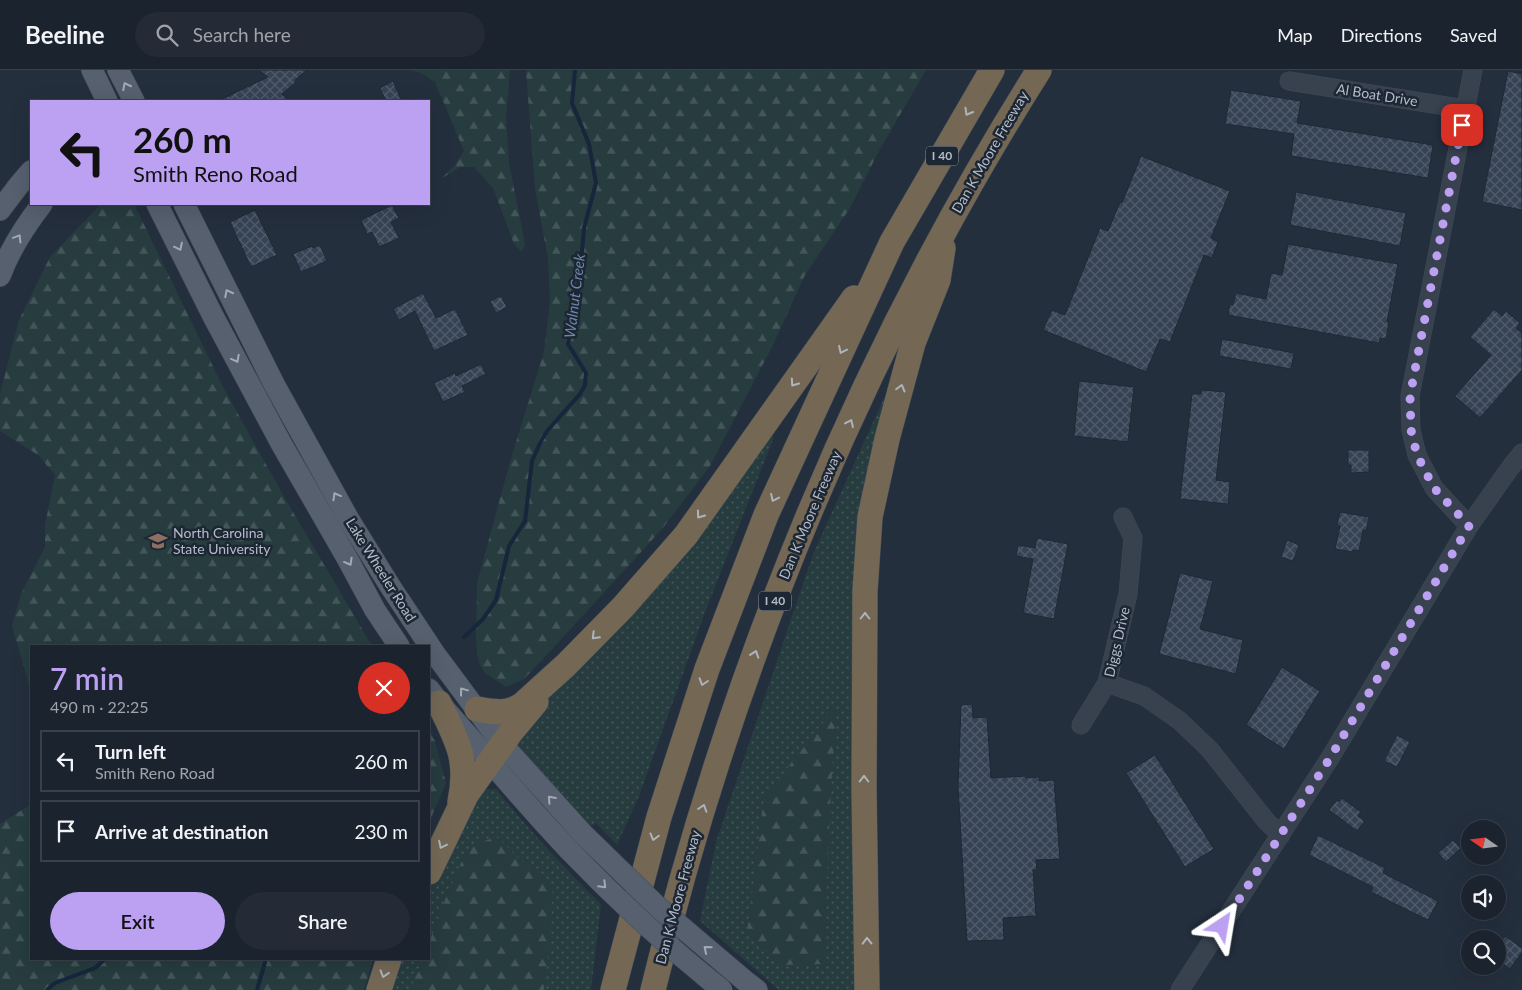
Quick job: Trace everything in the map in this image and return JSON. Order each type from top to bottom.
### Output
[{"type":"highway","name":"I 40","points":[[613,990],[659,817],[707,668],[766,515],[892,242],[992,70]]},
{"type":"highway","name":"Dan K Moore Freeway","points":[[654,990],[670,921],[701,814],[760,641],[826,475],[870,379],[945,230],[980,167],[1039,70]]},
{"type":"highway","points":[[867,990],[864,789],[865,591],[870,517],[887,439],[913,343],[938,280],[945,230]]},
{"type":"highway","points":[[477,709],[499,713],[516,710],[566,665],[623,607],[686,535],[892,242]]},
{"type":"highway","points":[[430,870],[466,795],[511,732],[566,665]]},
{"type":"highway","points":[[434,696],[462,755],[464,777],[459,809]]},
{"type":"highway","points":[[379,990],[389,960]]},
{"type":"main road","points":[[92,70],[107,100]]},
{"type":"main road","points":[[118,70],[133,100]]},
{"type":"main road","points":[[0,210],[30,172]]},
{"type":"main road","points":[[0,276],[14,245],[41,205]]},
{"type":"main road","name":"Lake Wheeler Road","points":[[158,205],[213,316],[282,445],[375,610],[397,645]]},
{"type":"main road","name":"Lake Wheeler Road","points":[[184,205],[274,384],[348,518],[429,645]]},
{"type":"main road","name":"Lake Wheeler Road","points":[[430,646],[477,709],[510,787],[568,850],[630,910],[689,964],[722,990]]},
{"type":"main road","name":"Lake Wheeler Road","points":[[434,696],[584,835],[658,908],[751,985]]},
{"type":"street","points":[[1469,526],[1434,488],[1417,455],[1411,430],[1410,396],[1473,70]]},
{"type":"street","name":"Al Boat Drive","points":[[1289,81],[1465,109]]},
{"type":"street","points":[[1180,990],[1330,758],[1469,526],[1522,453]]},
{"type":"street","name":"Diggs Drive","points":[[1123,518],[1133,538],[1128,594],[1107,683],[1144,696],[1180,722],[1210,750],[1267,822],[1281,835]]},
{"type":"street","points":[[1081,725],[1107,683]]},
{"type":"green space","points":[[409,70],[510,71],[506,117],[509,163],[525,244],[522,252],[514,244],[493,188],[474,167],[460,167],[442,178],[455,165],[464,151],[435,82],[419,72]]},
{"type":"green space","points":[[526,70],[926,70],[879,151],[850,208],[805,275],[773,345],[710,466],[662,529],[566,634],[524,679],[506,687],[485,673],[479,663],[476,644],[477,583],[512,455],[544,352],[550,302],[548,258],[535,189]]},
{"type":"green space","name":"North Carolina State University","points":[[100,205],[134,205],[223,387],[283,495],[371,645],[30,645],[30,688],[12,626],[21,594],[45,547],[45,525],[55,475],[38,455],[0,431],[0,394],[19,320],[50,257]]},
{"type":"green space","points":[[884,398],[889,400],[875,459],[857,990],[779,990],[700,921],[716,842],[813,554]]},
{"type":"green space","points":[[770,435],[774,437],[707,607],[639,796],[617,845],[596,823],[589,827],[517,745],[515,739],[536,712],[610,638]]},
{"type":"green space","points":[[836,706],[824,964],[783,965],[747,934],[764,798]]},
{"type":"green space","points":[[430,733],[435,741],[446,783],[430,821]]},
{"type":"green space","points":[[479,789],[496,789],[547,848],[601,904],[591,990],[389,990],[399,960],[430,960],[430,884],[465,811]]},
{"type":"green space","points":[[30,805],[30,960],[373,960],[364,990],[0,990],[0,824]]},
{"type":"green space","points":[[497,837],[528,867],[553,887],[551,930],[544,990],[410,990],[423,960],[430,960],[430,940],[445,900],[461,863],[474,844]]},
{"type":"building","points":[[259,70],[307,70],[282,94],[288,100],[220,100],[268,77]]},
{"type":"building","points":[[1508,71],[1522,74],[1522,210],[1482,202]]},
{"type":"building","points":[[393,81],[402,100],[386,100],[380,88]]},
{"type":"building","points":[[1231,90],[1301,101],[1297,123],[1433,145],[1428,178],[1291,156],[1294,134],[1225,124]]},
{"type":"building","points":[[1141,156],[1230,191],[1211,238],[1218,242],[1212,258],[1204,255],[1170,342],[1160,339],[1146,372],[1043,330],[1052,310],[1065,315],[1100,228],[1108,231],[1120,202],[1122,203]]},
{"type":"building","points":[[1296,192],[1406,213],[1400,246],[1290,225]]},
{"type":"building","points":[[392,205],[399,218],[391,222],[399,238],[379,247],[372,232],[367,234],[361,220]]},
{"type":"building","points":[[255,210],[277,255],[251,267],[230,222]]},
{"type":"building","points":[[1288,244],[1398,264],[1387,322],[1389,322],[1386,339],[1380,338],[1379,343],[1228,315],[1230,304],[1233,305],[1236,293],[1266,299],[1271,273],[1282,275]]},
{"type":"building","points":[[320,245],[327,261],[301,272],[293,254],[312,246],[313,248]]},
{"type":"building","points":[[423,293],[436,318],[455,309],[468,335],[434,351],[415,311],[399,320],[393,309]]},
{"type":"building","points":[[501,296],[507,307],[496,313],[490,301]]},
{"type":"building","points":[[1494,309],[1502,316],[1506,311],[1520,323],[1516,328],[1522,333],[1522,370],[1480,418],[1455,396],[1491,355],[1470,337]]},
{"type":"building","points":[[1222,339],[1294,353],[1291,369],[1219,356]]},
{"type":"building","points":[[481,364],[486,374],[462,386],[465,392],[443,402],[434,383],[455,373],[456,376]]},
{"type":"building","points":[[1079,381],[1134,387],[1128,442],[1074,436]]},
{"type":"building","points":[[1202,390],[1226,392],[1216,480],[1230,482],[1228,504],[1180,499],[1192,394],[1201,394]]},
{"type":"building","points":[[1348,450],[1369,450],[1369,472],[1351,473],[1351,465],[1348,465]]},
{"type":"building","points":[[1340,512],[1369,517],[1366,531],[1363,530],[1359,551],[1335,549],[1340,526],[1337,525]]},
{"type":"building","points":[[1037,538],[1068,544],[1054,619],[1023,613],[1033,559],[1016,556],[1018,545],[1035,548]]},
{"type":"building","points":[[1287,540],[1299,545],[1293,561],[1281,557]]},
{"type":"building","points":[[1180,573],[1213,581],[1200,629],[1243,640],[1236,674],[1159,654]]},
{"type":"building","points":[[1282,667],[1320,691],[1284,749],[1246,725]]},
{"type":"building","points":[[972,704],[973,718],[987,717],[991,778],[1026,776],[1026,778],[1039,777],[1039,781],[1054,780],[1060,859],[1036,860],[1037,870],[1033,870],[1036,916],[1003,918],[1004,940],[967,941],[958,786],[961,705]]},
{"type":"building","points":[[1397,735],[1410,742],[1397,767],[1384,761]]},
{"type":"building","points":[[1155,755],[1214,849],[1185,867],[1126,773]]},
{"type":"building","points":[[1342,798],[1361,812],[1358,816],[1365,821],[1357,831],[1329,810],[1337,800],[1339,802]]},
{"type":"building","points":[[1318,835],[1385,868],[1383,873],[1438,901],[1428,920],[1371,892],[1373,887],[1309,855]]},
{"type":"building","points":[[1453,840],[1461,848],[1446,862],[1438,853]]},
{"type":"building","points":[[1506,937],[1522,948],[1522,952],[1510,969],[1506,966]]},
{"type":"waterway","name":"Walnut Creek","points":[[464,637],[483,619],[496,600],[509,546],[525,521],[532,461],[541,441],[547,431],[580,394],[585,385],[586,373],[568,344],[580,276],[584,228],[596,183],[589,144],[572,103],[575,70]]},
{"type":"waterway","name":"Walnut Creek","points":[[47,990],[55,983],[95,968],[104,960]]},
{"type":"waterway","points":[[257,990],[266,960]]},
{"type":"place","name":"North Carolina State University","points":[[158,541]]},
{"type":"route","points":[[1222,926],[1330,758],[1469,526],[1434,488],[1417,455],[1411,430],[1410,396],[1462,125]]}]
